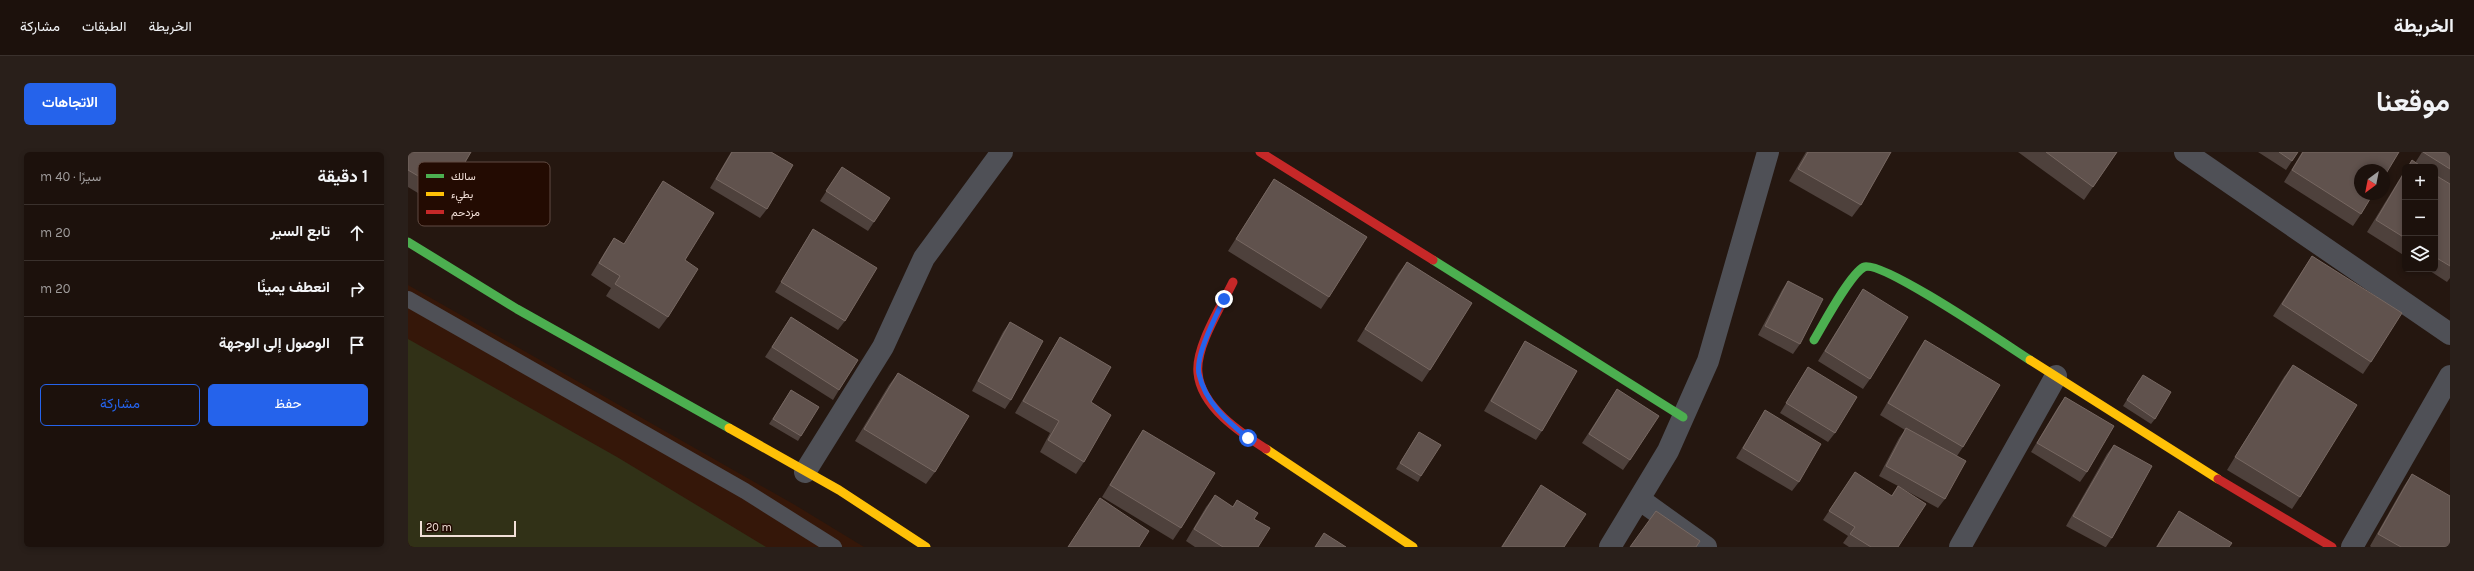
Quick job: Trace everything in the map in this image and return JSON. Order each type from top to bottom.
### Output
[{"type":"street","points":[[805,472],[883,347],[924,258],[1002,152]]},
{"type":"street","points":[[1260,152],[1683,417]]},
{"type":"street","points":[[1610,547],[1668,451],[1708,361],[1768,152]]},
{"type":"street","points":[[2185,152],[2450,334]]},
{"type":"street","points":[[408,242],[517,309],[839,490],[926,547]]},
{"type":"street","points":[[1814,340],[1848,283],[1862,268],[1868,266],[1884,270],[1955,311],[2154,440],[2332,547]]},
{"type":"street","points":[[1234,282],[1201,355],[1198,373],[1210,401],[1223,418],[1248,438],[1413,547]]},
{"type":"street","points":[[1960,547],[2056,376]]},
{"type":"street","points":[[2352,547],[2450,376]]},
{"type":"street","points":[[1639,499],[1706,547]]},
{"type":"lane","points":[[408,299],[745,491],[834,547]]},
{"type":"shaded area","points":[[408,285],[795,505],[864,547],[408,547]]},
{"type":"shaded area","points":[[408,339],[617,457],[766,547],[411,547],[408,544]]},
{"type":"building","points":[[408,152],[471,152],[465,162],[418,162],[418,176],[408,170]]},
{"type":"building","points":[[732,152],[771,152],[793,165],[767,209],[716,179]]},
{"type":"building","points":[[1808,152],[1891,152],[1861,205],[1798,169]]},
{"type":"building","points":[[2046,152],[2117,152],[2093,187]]},
{"type":"building","points":[[2279,152],[2298,152],[2292,161]]},
{"type":"building","points":[[2303,152],[2399,152],[2390,167],[2390,164],[2354,164],[2354,200],[2369,200],[2361,214],[2292,170]]},
{"type":"building","points":[[2423,152],[2450,152],[2450,169]]},
{"type":"building","points":[[2412,160],[2418,164],[2410,164]]},
{"type":"building","points":[[842,167],[890,198],[874,222],[826,191]]},
{"type":"building","points":[[2402,176],[2402,236],[2376,220],[2388,200],[2390,200],[2390,196]]},
{"type":"building","points":[[2438,177],[2450,184],[2450,266],[2438,259]]},
{"type":"building","points":[[1274,179],[1367,237],[1329,297],[1236,239]]},
{"type":"building","points":[[663,181],[714,213],[685,260],[698,269],[668,317],[615,284],[620,276],[599,263],[614,238],[624,244]]},
{"type":"building","points":[[813,229],[877,268],[845,321],[781,282]]},
{"type":"building","points":[[2312,256],[2402,313],[2371,362],[2282,304]]},
{"type":"building","points":[[1407,262],[1472,303],[1430,370],[1365,329]]},
{"type":"building","points":[[1788,281],[1823,299],[1800,344],[1765,326]]},
{"type":"building","points":[[1863,289],[1908,317],[1870,379],[1825,351]]},
{"type":"building","points":[[791,317],[858,360],[839,390],[772,347]]},
{"type":"building","points":[[1010,322],[1043,341],[1011,400],[978,381]]},
{"type":"building","points":[[1060,337],[1111,367],[1091,402],[1111,415],[1084,462],[1048,440],[1059,421],[1023,401]]},
{"type":"building","points":[[1925,340],[2000,385],[1963,447],[1888,403]]},
{"type":"building","points":[[1525,341],[1577,371],[1542,431],[1491,401]]},
{"type":"building","points":[[2293,365],[2357,405],[2300,497],[2235,457]]},
{"type":"building","points":[[1808,367],[1857,397],[1835,433],[1786,403]]},
{"type":"building","points":[[898,373],[969,416],[935,472],[864,429]]},
{"type":"building","points":[[2143,375],[2171,392],[2155,419],[2127,400]]},
{"type":"building","points":[[1617,389],[1659,416],[1630,460],[1589,434]]},
{"type":"building","points":[[791,390],[819,407],[801,436],[773,419]]},
{"type":"building","points":[[2065,397],[2114,426],[2087,472],[2037,443]]},
{"type":"building","points":[[1765,410],[1821,444],[1799,482],[1743,448]]},
{"type":"building","points":[[1906,428],[1966,461],[1945,499],[1886,466]]},
{"type":"building","points":[[1143,430],[1215,473],[1181,528],[1110,485]]},
{"type":"building","points":[[1419,432],[1441,445],[1421,476],[1400,463]]},
{"type":"building","points":[[2114,445],[2152,466],[2112,538],[2073,516]]},
{"type":"building","points":[[1855,472],[1892,496],[1898,486],[1926,504],[1898,547],[1871,547],[1850,534],[1855,527],[1829,511]]},
{"type":"building","points":[[2412,474],[2450,496],[2450,547],[2401,547],[2378,534]]},
{"type":"building","points":[[1541,485],[1586,514],[1564,547],[1502,547]]},
{"type":"building","points":[[1215,495],[1233,507],[1237,500],[1258,513],[1254,519],[1270,528],[1258,547],[1223,547],[1194,529]]},
{"type":"building","points":[[1100,498],[1149,531],[1139,547],[1068,547]]},
{"type":"building","points":[[1656,511],[1700,541],[1696,547],[1630,547]]},
{"type":"building","points":[[2179,511],[2232,543],[2229,547],[2157,547]]},
{"type":"building","points":[[1324,533],[1346,547],[1315,547]]},
{"type":"traffic: fast","points":[[408,242],[517,309],[729,428]]},
{"type":"traffic: fast","points":[[1433,260],[1683,417]]},
{"type":"traffic: fast","points":[[1814,340],[1844,289],[1852,279],[1864,267],[1875,268],[1894,276],[1945,305],[2030,360]]},
{"type":"traffic: slow","points":[[2030,360],[2218,479]]},
{"type":"traffic: slow","points":[[729,428],[839,490],[926,547]]},
{"type":"traffic: slow","points":[[1266,449],[1413,547]]},
{"type":"traffic: jam","points":[[1260,152],[1433,260]]},
{"type":"traffic: jam","points":[[1233,282],[1210,326],[1201,351],[1198,363],[1198,373],[1206,397],[1214,408],[1234,427],[1266,449]]},
{"type":"traffic: jam","points":[[2218,479],[2332,547]]},
{"type":"route","points":[[1224,299],[1201,355],[1198,373],[1210,401],[1223,418],[1248,438]]}]
